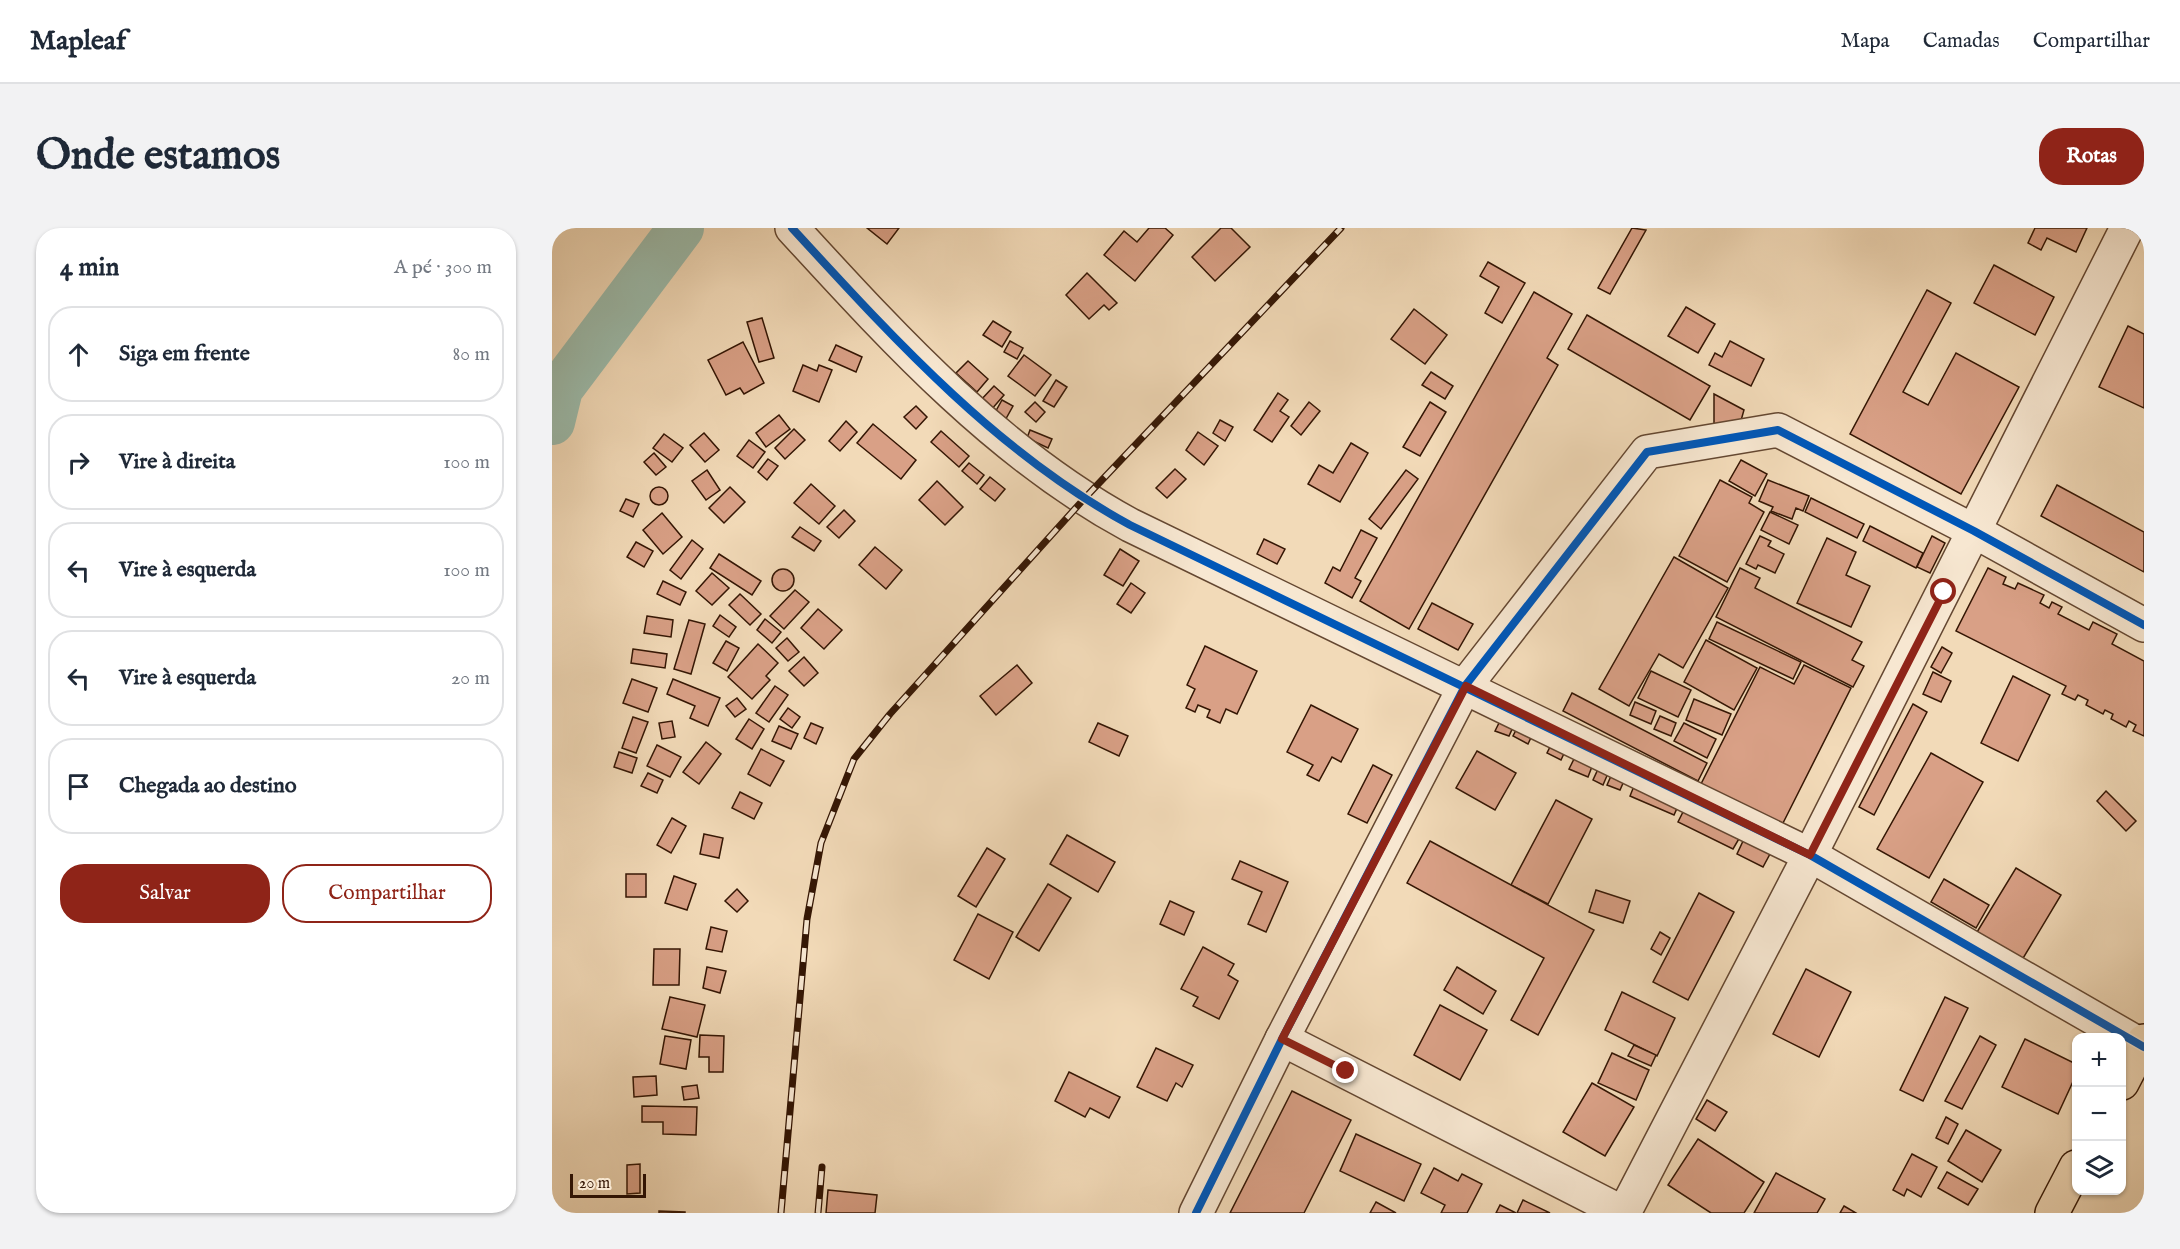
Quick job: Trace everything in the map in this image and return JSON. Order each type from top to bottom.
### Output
[{"type":"highway","points":[[2126,1074],[2143,1045]]},
{"type":"highway","points":[[2052,1213],[2072,1175]]},
{"type":"street","points":[[792,228],[879,323],[1018,452],[1083,500],[1130,525],[1466,686],[1810,855],[2143,1045]]},
{"type":"street","points":[[1282,1039],[1623,1213],[1810,855],[2127,228]]},
{"type":"street","points":[[1196,1213],[1282,1039],[1466,686],[1647,452],[1778,430],[1974,531],[2144,626]]},
{"type":"building","points":[[867,228],[899,228],[887,244]]},
{"type":"building","points":[[1149,228],[1165,228],[1173,235],[1135,281],[1104,255],[1124,231],[1137,242]]},
{"type":"building","points":[[1221,228],[1231,228],[1250,247],[1215,281],[1192,257]]},
{"type":"building","points":[[1632,228],[1646,230],[1610,294],[1598,288]]},
{"type":"building","points":[[2035,228],[2087,228],[2076,252],[2047,238],[2041,250],[2028,243]]},
{"type":"building","points":[[1488,262],[1525,283],[1502,323],[1485,313],[1499,287],[1480,276]]},
{"type":"building","points":[[1994,265],[2054,297],[2035,335],[1974,303]]},
{"type":"building","points":[[1087,273],[1117,303],[1109,310],[1104,305],[1089,319],[1066,295]]},
{"type":"building","points":[[1927,290],[1951,303],[1903,392],[1928,405],[1956,353],[2019,387],[1961,494],[1850,434]]},
{"type":"building","points":[[1534,292],[1572,314],[1547,358],[1558,365],[1409,629],[1360,601]]},
{"type":"building","points":[[1686,307],[1715,324],[1698,353],[1668,336]]},
{"type":"building","points":[[1414,309],[1447,335],[1425,364],[1391,339]]},
{"type":"building","points":[[1587,315],[1710,386],[1690,420],[1568,349]]},
{"type":"building","points":[[762,318],[774,358],[759,362],[747,322]]},
{"type":"building","points":[[993,321],[1011,332],[1002,347],[983,335]]},
{"type":"building","points":[[2128,326],[2144,334],[2144,408],[2099,387]]},
{"type":"building","points":[[1010,341],[1023,348],[1017,359],[1004,352]]},
{"type":"building","points":[[1730,341],[1764,359],[1751,386],[1709,365],[1715,353],[1722,357]]},
{"type":"building","points":[[743,342],[764,383],[744,394],[740,388],[726,395],[708,360]]},
{"type":"building","points":[[836,345],[862,357],[856,372],[829,360]]},
{"type":"building","points":[[1024,355],[1051,375],[1035,396],[1008,376]]},
{"type":"building","points":[[968,361],[988,379],[977,392],[956,373]]},
{"type":"building","points":[[803,365],[817,371],[819,365],[832,370],[819,402],[793,391]]},
{"type":"building","points":[[1431,372],[1453,386],[1445,399],[1422,385]]},
{"type":"building","points":[[1056,380],[1067,387],[1054,407],[1043,401]]},
{"type":"building","points":[[994,386],[1004,395],[991,410],[980,401]]},
{"type":"building","points":[[1278,393],[1288,400],[1280,411],[1289,417],[1272,442],[1254,430]]},
{"type":"building","points":[[1714,394],[1744,410],[1740,424],[1714,426]]},
{"type":"building","points":[[1002,400],[1013,406],[1003,424],[992,418]]},
{"type":"building","points":[[1035,402],[1045,412],[1036,422],[1025,412]]},
{"type":"building","points":[[1309,402],[1320,411],[1301,435],[1291,426]]},
{"type":"building","points":[[1430,402],[1446,412],[1420,456],[1403,447]]},
{"type":"building","points":[[916,406],[927,417],[916,429],[904,417]]},
{"type":"building","points":[[779,415],[790,429],[766,447],[756,433]]},
{"type":"building","points":[[1220,420],[1233,427],[1225,441],[1213,433]]},
{"type":"building","points":[[846,421],[857,432],[840,451],[829,441]]},
{"type":"building","points":[[873,424],[916,460],[901,479],[857,443]]},
{"type":"building","points":[[794,429],[805,440],[785,459],[775,448]]},
{"type":"building","points":[[1030,430],[1052,439],[1048,448],[1027,438]]},
{"type":"building","points":[[941,431],[969,456],[959,467],[931,442]]},
{"type":"building","points":[[1198,432],[1218,446],[1204,465],[1186,450]]},
{"type":"building","points":[[704,433],[719,450],[705,462],[690,445]]},
{"type":"building","points":[[664,434],[683,448],[672,462],[653,448]]},
{"type":"building","points":[[749,440],[765,452],[753,468],[737,456]]},
{"type":"building","points":[[1351,443],[1368,453],[1340,502],[1308,484],[1319,465],[1333,473]]},
{"type":"building","points":[[654,453],[666,467],[656,475],[644,462]]},
{"type":"building","points":[[768,459],[778,466],[767,480],[758,472]]},
{"type":"building","points":[[1741,460],[1767,474],[1755,496],[1729,481]]},
{"type":"building","points":[[969,463],[984,475],[977,484],[962,471]]},
{"type":"building","points":[[1175,469],[1186,479],[1167,498],[1156,488]]},
{"type":"building","points":[[707,470],[720,490],[706,500],[692,481]]},
{"type":"building","points":[[1406,470],[1418,479],[1381,529],[1369,519]]},
{"type":"building","points":[[990,477],[1005,489],[995,501],[980,489]]},
{"type":"building","points":[[1720,480],[1752,497],[1749,503],[1764,512],[1727,582],[1679,556]]},
{"type":"building","points":[[1768,480],[1809,496],[1803,511],[1796,508],[1792,519],[1771,511],[1773,507],[1759,501]]},
{"type":"building","points":[[937,481],[963,507],[945,525],[919,500]]},
{"type":"building","points":[[811,484],[835,506],[819,524],[794,503]]},
{"type":"building","points":[[2057,485],[2144,532],[2144,572],[2041,516]]},
{"type":"building","points":[[659,487],[665,490],[668,496],[665,502],[659,505],[653,502],[650,496],[653,490]]},
{"type":"building","points":[[730,487],[745,502],[724,523],[709,508]]},
{"type":"building","points":[[1811,498],[1864,524],[1857,538],[1805,512]]},
{"type":"building","points":[[626,499],[639,504],[633,517],[620,511]]},
{"type":"building","points":[[844,510],[855,521],[839,538],[827,527]]},
{"type":"building","points":[[1770,512],[1798,525],[1789,544],[1761,530]]},
{"type":"building","points":[[662,513],[682,537],[663,554],[643,530]]},
{"type":"building","points":[[1870,526],[1923,553],[1916,568],[1863,541]]},
{"type":"building","points":[[800,527],[821,541],[814,551],[792,537]]},
{"type":"building","points":[[1361,530],[1377,538],[1355,578],[1361,581],[1352,598],[1325,583],[1333,567],[1340,571]]},
{"type":"building","points":[[1760,536],[1771,541],[1768,546],[1784,554],[1775,573],[1758,565],[1756,569],[1746,564]]},
{"type":"building","points":[[1932,536],[1945,543],[1930,573],[1917,567]]},
{"type":"building","points":[[1827,538],[1856,552],[1846,575],[1870,586],[1851,627],[1797,603]]},
{"type":"building","points":[[1264,539],[1285,549],[1277,564],[1257,554]]},
{"type":"building","points":[[692,540],[703,549],[681,579],[670,570]]},
{"type":"building","points":[[636,542],[653,551],[644,567],[627,557]]},
{"type":"building","points":[[875,547],[902,570],[886,589],[859,565]]},
{"type":"building","points":[[1120,549],[1139,561],[1123,586],[1104,575]]},
{"type":"building","points":[[719,554],[761,581],[752,595],[710,568]]},
{"type":"building","points":[[1674,557],[1728,588],[1683,668],[1659,654],[1629,706],[1599,689]]},
{"type":"building","points":[[1740,568],[1760,578],[1755,588],[1862,642],[1852,660],[1864,666],[1853,687],[1716,617]]},
{"type":"building","points":[[1988,568],[2006,577],[2003,584],[2015,589],[2018,583],[2044,595],[2040,603],[2049,608],[2052,602],[2062,607],[2058,614],[2089,630],[2093,622],[2117,634],[2112,644],[2144,661],[2144,736],[2133,731],[2136,725],[2129,721],[2126,727],[2111,719],[2113,714],[2105,710],[2103,714],[2086,705],[2088,700],[2078,695],[2075,700],[2062,694],[2066,686],[1956,631]]},
{"type":"building","points":[[783,569],[793,576],[794,580],[787,590],[783,591],[773,584],[772,580],[779,570]]},
{"type":"building","points":[[712,573],[729,588],[712,605],[696,591]]},
{"type":"building","points":[[663,581],[686,592],[680,605],[657,594]]},
{"type":"building","points":[[1131,583],[1145,593],[1131,613],[1117,604]]},
{"type":"building","points":[[795,590],[809,602],[784,629],[770,616]]},
{"type":"building","points":[[740,594],[761,614],[750,625],[729,605]]},
{"type":"building","points":[[1432,603],[1473,624],[1458,650],[1418,629]]},
{"type":"building","points":[[818,609],[842,630],[824,649],[801,628]]},
{"type":"building","points":[[720,615],[736,627],[729,637],[713,626]]},
{"type":"building","points":[[647,616],[673,620],[671,637],[644,633]]},
{"type":"building","points":[[765,619],[781,632],[772,643],[757,630]]},
{"type":"building","points":[[689,620],[705,624],[691,674],[674,669]]},
{"type":"building","points":[[1717,622],[1801,662],[1793,679],[1709,639]]},
{"type":"building","points":[[787,638],[799,652],[788,661],[776,648]]},
{"type":"building","points":[[1706,640],[1757,668],[1734,710],[1684,682]]},
{"type":"building","points":[[726,641],[739,648],[727,671],[713,663]]},
{"type":"building","points":[[758,644],[778,663],[766,676],[770,680],[752,699],[728,677]]},
{"type":"building","points":[[1205,646],[1257,671],[1237,714],[1226,709],[1220,723],[1207,717],[1210,710],[1198,705],[1195,712],[1186,708],[1195,689],[1187,685]]},
{"type":"building","points":[[1942,647],[1952,653],[1941,673],[1931,667]]},
{"type":"building","points":[[633,649],[667,654],[665,668],[631,663]]},
{"type":"building","points":[[804,657],[818,673],[804,686],[789,671]]},
{"type":"building","points":[[1017,665],[1032,683],[996,715],[980,696]]},
{"type":"building","points":[[1804,665],[1851,688],[1782,825],[1701,784],[1760,667],[1794,684]]},
{"type":"building","points":[[1651,671],[1691,690],[1678,717],[1638,698]]},
{"type":"building","points":[[1933,672],[1951,681],[1941,702],[1923,694]]},
{"type":"building","points":[[2013,676],[2050,695],[2018,761],[1981,743]]},
{"type":"building","points":[[632,679],[657,688],[648,712],[623,703]]},
{"type":"building","points":[[673,679],[720,698],[708,726],[690,718],[695,706],[667,694]]},
{"type":"building","points":[[775,686],[788,695],[769,722],[756,713]]},
{"type":"building","points":[[1572,693],[1707,763],[1698,781],[1563,711]]},
{"type":"building","points":[[737,698],[746,709],[735,717],[726,706]]},
{"type":"building","points":[[1694,699],[1731,714],[1722,735],[1686,720]]},
{"type":"building","points":[[1635,702],[1656,711],[1651,724],[1630,715]]},
{"type":"building","points":[[1913,704],[1927,712],[1874,815],[1859,807]]},
{"type":"building","points":[[1311,705],[1358,729],[1341,762],[1332,757],[1319,781],[1307,775],[1313,765],[1287,752]]},
{"type":"building","points":[[788,708],[800,717],[792,728],[780,719]]},
{"type":"building","points":[[1660,716],[1676,723],[1671,736],[1654,729]]},
{"type":"building","points":[[633,717],[648,722],[636,753],[622,748]]},
{"type":"building","points":[[749,719],[764,729],[752,749],[736,739]]},
{"type":"building","points":[[672,721],[675,737],[662,739],[659,723]]},
{"type":"building","points":[[1500,721],[1513,727],[1509,736],[1495,731]]},
{"type":"building","points":[[811,723],[823,728],[816,744],[804,738]]},
{"type":"building","points":[[1098,723],[1128,736],[1119,756],[1089,742]]},
{"type":"building","points":[[1684,723],[1716,739],[1707,758],[1674,741]]},
{"type":"building","points":[[1519,724],[1534,731],[1528,744],[1513,736]]},
{"type":"building","points":[[779,726],[798,734],[791,749],[772,741]]},
{"type":"building","points":[[1553,741],[1567,747],[1561,760],[1547,753]]},
{"type":"building","points":[[706,742],[721,754],[699,784],[683,772]]},
{"type":"building","points":[[657,745],[681,757],[670,777],[647,766]]},
{"type":"building","points":[[761,749],[784,761],[770,786],[748,774]]},
{"type":"building","points":[[1477,751],[1516,773],[1495,810],[1456,788]]},
{"type":"building","points":[[619,752],[637,758],[632,773],[614,767]]},
{"type":"building","points":[[1931,753],[1983,782],[1929,878],[1877,849]]},
{"type":"building","points":[[1575,757],[1593,764],[1588,777],[1569,769]]},
{"type":"building","points":[[1373,765],[1392,775],[1367,823],[1348,814]]},
{"type":"building","points":[[1599,767],[1609,771],[1603,785],[1593,780]]},
{"type":"building","points":[[648,773],[663,780],[657,793],[641,786]]},
{"type":"building","points":[[1611,776],[1624,781],[1620,790],[1607,785]]},
{"type":"building","points":[[1634,786],[1678,806],[1674,815],[1630,796]]},
{"type":"building","points":[[2106,791],[2136,821],[2126,831],[2097,801]]},
{"type":"building","points":[[740,792],[762,803],[754,819],[732,808]]},
{"type":"building","points":[[1556,800],[1592,819],[1548,904],[1511,885]]},
{"type":"building","points":[[1684,810],[1740,837],[1733,849],[1678,822]]},
{"type":"building","points":[[672,818],[686,826],[671,853],[657,845]]},
{"type":"building","points":[[704,834],[723,838],[719,858],[700,854]]},
{"type":"building","points":[[1067,835],[1115,862],[1098,892],[1050,864]]},
{"type":"building","points":[[1744,839],[1771,852],[1763,867],[1737,854]]},
{"type":"building","points":[[1430,841],[1594,930],[1538,1035],[1511,1020],[1544,958],[1407,883]]},
{"type":"building","points":[[987,848],[1005,859],[976,907],[958,896]]},
{"type":"building","points":[[1240,861],[1288,882],[1266,932],[1248,924],[1262,892],[1232,879]]},
{"type":"building","points":[[2016,868],[2061,895],[2022,960],[1977,932]]},
{"type":"building","points":[[626,874],[646,874],[646,897],[626,897]]},
{"type":"building","points":[[674,876],[696,884],[687,910],[665,903]]},
{"type":"building","points":[[1944,879],[1989,905],[1976,928],[1931,902]]},
{"type":"building","points":[[1048,884],[1071,898],[1039,951],[1016,937]]},
{"type":"building","points":[[737,889],[748,901],[737,912],[725,901]]},
{"type":"building","points":[[1596,890],[1630,901],[1623,923],[1589,912]]},
{"type":"building","points":[[1699,893],[1734,912],[1688,1000],[1653,982]]},
{"type":"building","points":[[1170,901],[1194,912],[1184,935],[1160,924]]},
{"type":"building","points":[[978,914],[1013,932],[989,979],[954,960]]},
{"type":"building","points":[[711,927],[727,931],[722,952],[706,949]]},
{"type":"building","points":[[1660,932],[1670,938],[1661,955],[1651,949]]},
{"type":"building","points":[[1203,947],[1234,964],[1228,975],[1238,981],[1219,1019],[1193,1006],[1198,997],[1181,989]]},
{"type":"building","points":[[654,949],[680,949],[679,985],[653,985]]},
{"type":"building","points":[[707,967],[726,971],[720,993],[703,988]]},
{"type":"building","points":[[1457,967],[1496,991],[1483,1014],[1444,990]]},
{"type":"building","points":[[1806,969],[1851,992],[1819,1057],[1773,1034]]},
{"type":"building","points":[[1622,992],[1675,1018],[1657,1056],[1605,1030]]},
{"type":"building","points":[[670,997],[705,1005],[697,1037],[662,1029]]},
{"type":"building","points":[[1945,997],[1968,1008],[1923,1101],[1900,1090]]},
{"type":"building","points":[[1440,1005],[1487,1030],[1460,1080],[1414,1055]]},
{"type":"building","points":[[700,1035],[724,1036],[723,1072],[709,1072],[709,1057],[699,1057]]},
{"type":"building","points":[[665,1036],[691,1040],[686,1069],[660,1064]]},
{"type":"building","points":[[1980,1036],[1996,1045],[1962,1109],[1945,1101]]},
{"type":"building","points":[[2025,1039],[2072,1062],[2072,1084],[2058,1114],[2002,1087]]},
{"type":"building","points":[[1634,1045],[1656,1055],[1651,1066],[1628,1056]]},
{"type":"building","points":[[1156,1048],[1193,1065],[1182,1087],[1176,1083],[1167,1101],[1137,1087]]},
{"type":"building","points":[[1612,1053],[1649,1070],[1636,1100],[1598,1083]]},
{"type":"building","points":[[1069,1072],[1120,1097],[1109,1118],[1090,1108],[1085,1117],[1055,1101]]},
{"type":"building","points":[[656,1076],[657,1095],[634,1097],[633,1077]]},
{"type":"building","points":[[1592,1083],[1634,1107],[1605,1156],[1563,1132]]},
{"type":"building","points":[[697,1085],[699,1098],[684,1100],[682,1087]]},
{"type":"building","points":[[1292,1091],[1351,1120],[1304,1213],[1230,1213]]},
{"type":"building","points":[[1707,1100],[1727,1112],[1715,1131],[1696,1119]]},
{"type":"building","points":[[642,1106],[697,1107],[696,1135],[663,1134],[663,1122],[642,1122]]},
{"type":"building","points":[[1946,1117],[1958,1124],[1948,1144],[1936,1138]]},
{"type":"building","points":[[1966,1130],[2001,1150],[1982,1182],[1948,1161]]},
{"type":"building","points":[[1356,1134],[1421,1164],[1404,1201],[1340,1171]]},
{"type":"building","points":[[1698,1139],[1764,1182],[1744,1213],[1711,1213],[1668,1185]]},
{"type":"building","points":[[1912,1154],[1937,1167],[1921,1197],[1907,1189],[1904,1196],[1893,1190]]},
{"type":"building","points":[[640,1164],[640,1193],[627,1194],[627,1165]]},
{"type":"building","points":[[1434,1168],[1458,1181],[1462,1174],[1482,1184],[1467,1213],[1441,1213],[1445,1205],[1421,1193]]},
{"type":"building","points":[[1947,1172],[1978,1189],[1968,1205],[1938,1188]]},
{"type":"building","points":[[1776,1173],[1825,1199],[1817,1213],[1754,1213]]},
{"type":"building","points":[[828,1190],[877,1195],[875,1213],[826,1213]]},
{"type":"building","points":[[1523,1200],[1550,1213],[1517,1213]]},
{"type":"building","points":[[1376,1202],[1396,1213],[1370,1213]]},
{"type":"building","points":[[1500,1205],[1516,1213],[1496,1213]]},
{"type":"building","points":[[1844,1206],[1856,1213],[1840,1213]]},
{"type":"building","points":[[659,1211],[685,1212],[685,1213],[659,1213]]},
{"type":"waterway","points":[[552,422],[560,389],[681,228]]},
{"type":"railway","points":[[781,1213],[807,919],[821,843],[854,759],[890,714],[1083,500],[1341,228]]},
{"type":"railway","points":[[818,1213],[822,1167]]},
{"type":"cycle path","points":[[792,228],[869,311],[949,391],[1035,464],[1081,496],[1130,525],[1810,855],[2144,1047]]},
{"type":"cycle path","points":[[1196,1213],[1282,1039],[1465,686],[1647,452],[1778,430],[1974,531],[2144,625]]},
{"type":"route","points":[[1346,1071],[1282,1039],[1466,686],[1810,855],[1944,592]]}]
